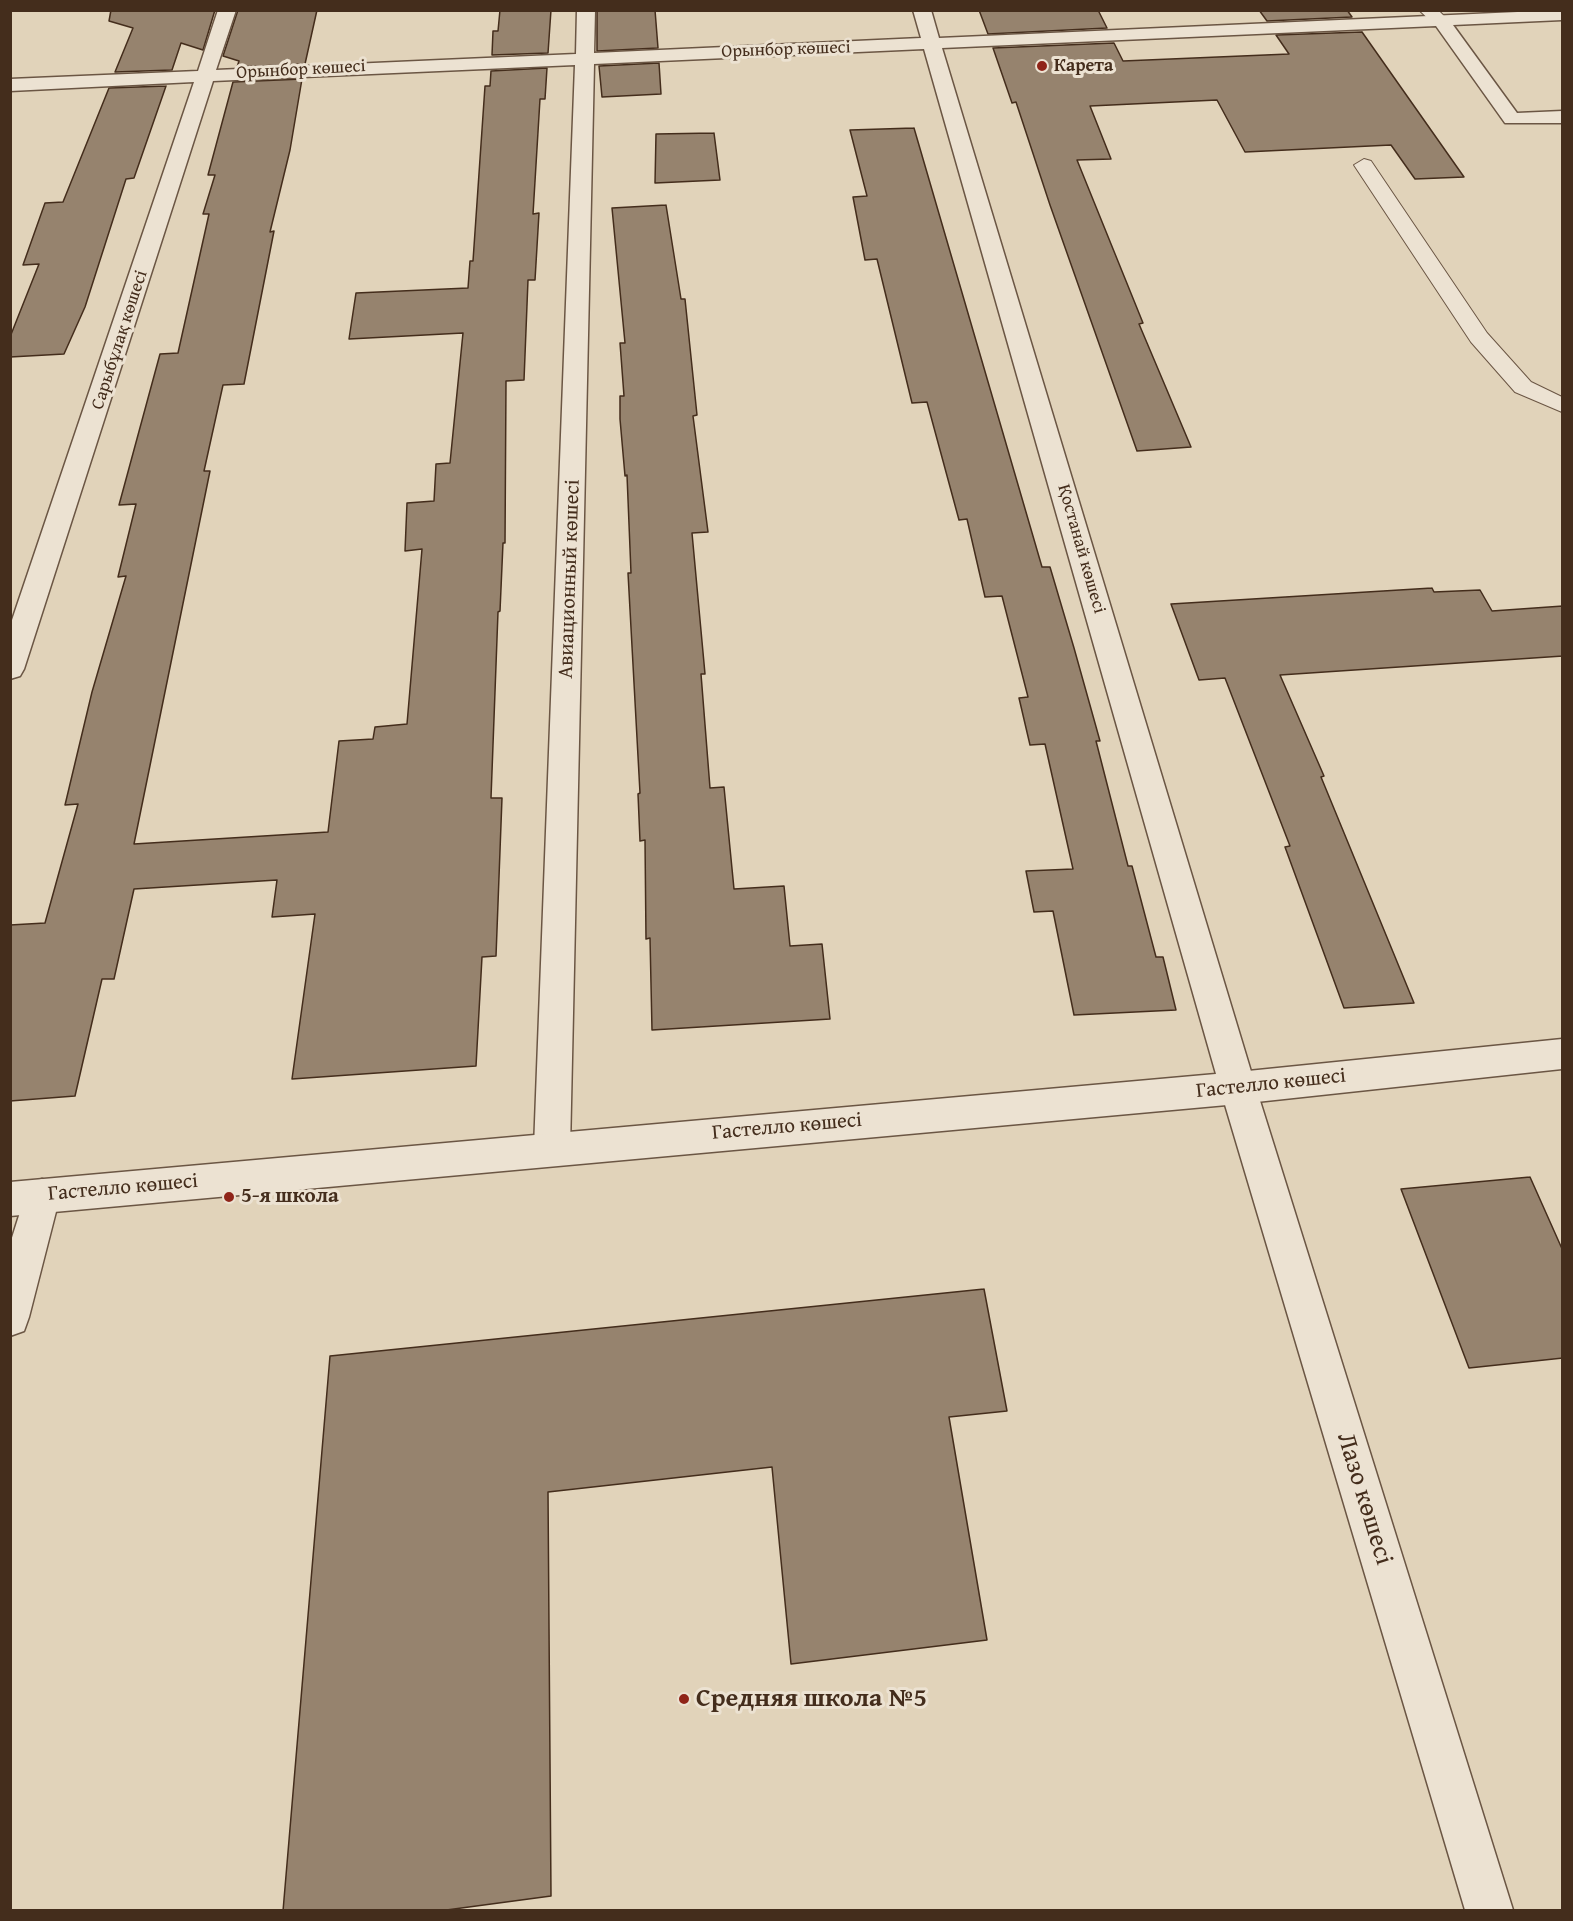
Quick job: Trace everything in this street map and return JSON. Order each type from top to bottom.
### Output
[{"type":"street","name":"Сарыбұлақ көшесі","points":[[10,669],[208,74],[227,10]]},
{"type":"street","name":"Авиационный көшесі","points":[[552,1148],[586,10]]},
{"type":"street","name":"Қостанай көшесі","points":[[922,10],[934,44],[1238,1088]]},
{"type":"street","name":"Орынбор көшесі","points":[[10,85],[585,57],[934,44],[1434,16],[1563,15]]},
{"type":"street","points":[[1434,16],[1512,119],[1563,117]]},
{"type":"street","name":"Гастелло көшесі","points":[[26,1197],[1238,1088],[1563,1054]]},
{"type":"street","name":"Лазо көшесі","points":[[1238,1088],[1490,1911]]},
{"type":"street","points":[[10,1317],[26,1197]]},
{"type":"lane","points":[[1364,165],[1479,337],[1523,387],[1563,405]]},
{"type":"building","points":[[111,10],[215,10],[203,50],[181,43],[172,70],[115,72],[133,28],[109,21]]},
{"type":"building","points":[[238,10],[317,10],[305,64],[237,67],[239,61],[223,56]]},
{"type":"building","points":[[500,10],[551,10],[548,53],[492,55],[493,31],[498,31]]},
{"type":"building","points":[[597,10],[655,10],[658,48],[597,51]]},
{"type":"building","points":[[979,10],[1098,10],[1107,28],[988,34]]},
{"type":"building","points":[[1259,10],[1347,10],[1352,17],[1267,21]]},
{"type":"building","points":[[1362,32],[1464,177],[1415,179],[1391,145],[1245,152],[1217,100],[1090,106],[1111,159],[1077,160],[1143,323],[1139,324],[1191,447],[1137,451],[1016,102],[1012,103],[993,48],[1114,43],[1123,61],[1289,54],[1276,35]]},
{"type":"building","points":[[659,63],[661,94],[602,97],[599,66]]},
{"type":"building","points":[[547,68],[545,99],[540,99],[533,214],[539,213],[535,280],[528,280],[524,380],[506,381],[505,543],[503,543],[500,611],[498,612],[491,798],[502,798],[496,956],[482,957],[476,1066],[292,1079],[315,914],[272,917],[277,880],[134,889],[114,979],[102,979],[75,1096],[10,1101],[10,925],[45,923],[78,804],[65,805],[92,692],[126,576],[118,577],[136,504],[119,505],[160,354],[178,353],[209,214],[203,214],[215,175],[208,175],[233,82],[302,79],[290,150],[270,232],[274,231],[244,384],[223,385],[204,471],[210,471],[134,844],[328,832],[339,741],[373,739],[375,727],[407,724],[422,549],[405,551],[407,503],[434,501],[436,464],[450,463],[463,333],[349,339],[356,293],[468,288],[470,261],[473,261],[485,86],[490,86],[491,71]]},
{"type":"building","points":[[166,86],[134,178],[126,179],[85,307],[64,354],[10,357],[10,337],[39,264],[23,265],[45,203],[63,202],[109,88]]},
{"type":"building","points":[[914,128],[1042,567],[1050,567],[1100,741],[1096,741],[1128,866],[1132,866],[1156,957],[1163,957],[1176,1010],[1074,1015],[1053,911],[1034,912],[1026,871],[1073,869],[1045,744],[1030,745],[1019,698],[1028,697],[1002,596],[985,597],[967,519],[959,520],[927,402],[912,403],[877,259],[865,260],[853,197],[867,196],[850,130]]},
{"type":"building","points":[[714,133],[720,180],[655,183],[656,134]]},
{"type":"building","points":[[666,205],[681,299],[685,299],[697,415],[693,416],[708,532],[692,533],[705,674],[701,674],[710,788],[724,787],[734,889],[784,886],[790,946],[822,944],[830,1019],[652,1030],[650,938],[646,939],[645,840],[640,841],[638,794],[640,793],[628,573],[631,573],[627,475],[625,476],[620,419],[620,396],[624,396],[620,343],[625,343],[612,208]]},
{"type":"building","points":[[1432,588],[1434,592],[1480,590],[1492,611],[1563,606],[1563,656],[1280,675],[1324,776],[1321,777],[1414,1003],[1344,1008],[1285,847],[1290,846],[1225,678],[1199,680],[1171,604]]},
{"type":"building","points":[[1530,1177],[1563,1251],[1563,1358],[1469,1368],[1401,1189]]},
{"type":"building","points":[[984,1289],[1007,1411],[949,1417],[987,1640],[791,1664],[772,1467],[548,1492],[551,1896],[439,1911],[283,1911],[330,1356]]},
{"type":"place","name":"Карета","points":[[1042,66]]},
{"type":"place","name":"5-я школа","points":[[229,1197]]},
{"type":"place","name":"Средняя школа №5","points":[[684,1699]]}]
